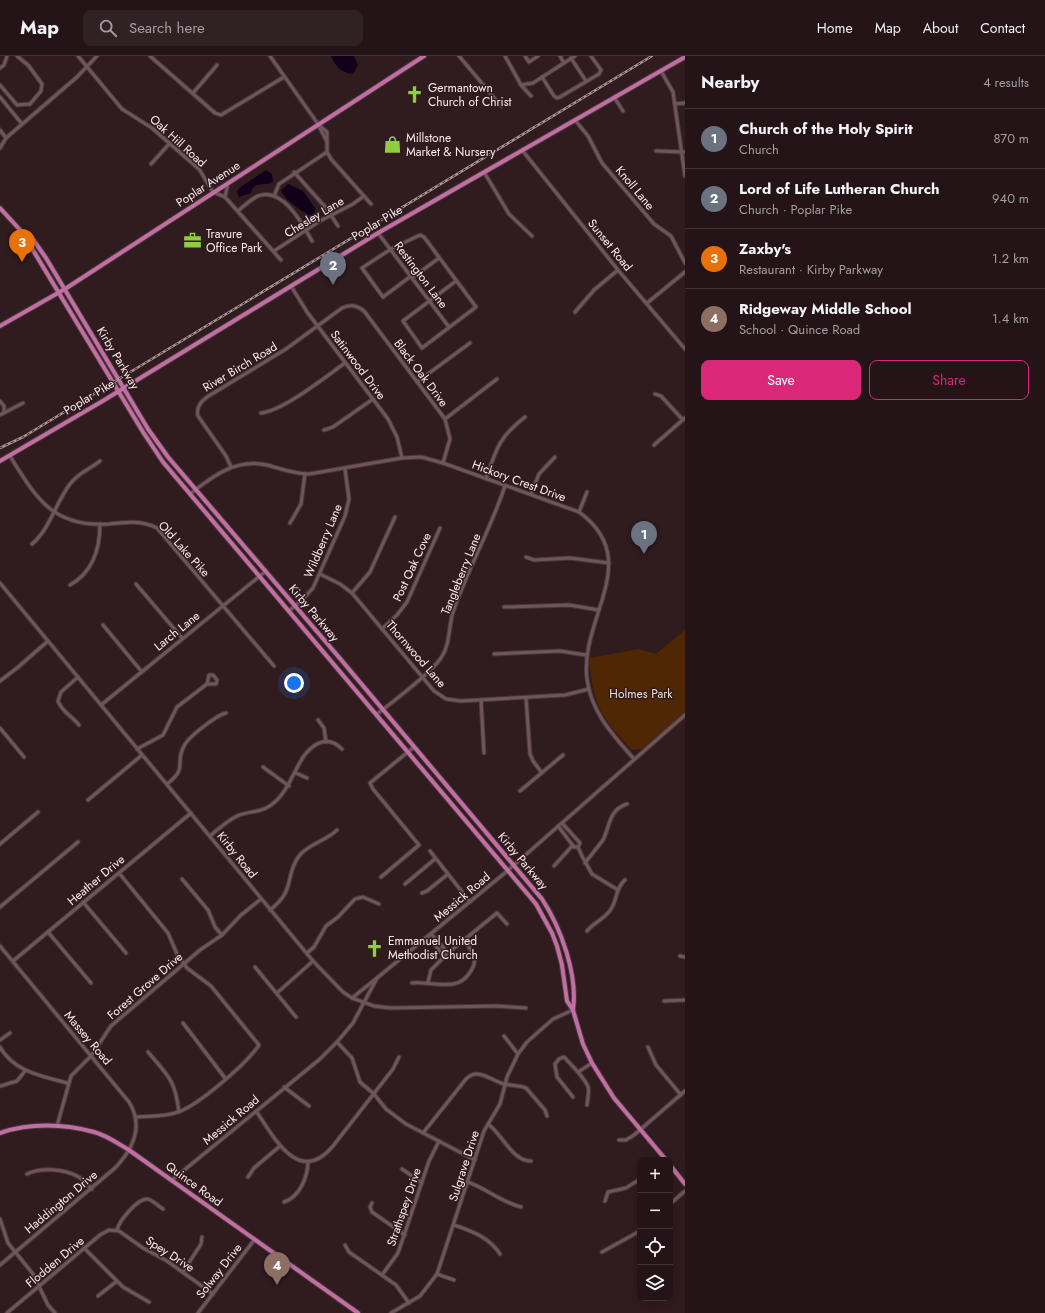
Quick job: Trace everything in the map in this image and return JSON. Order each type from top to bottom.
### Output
[{"type":"main road","name":"Poplar Avenue","points":[[0,326],[65,289],[424,56]]},
{"type":"main road","name":"Poplar Pike","points":[[0,461],[124,388],[378,233],[685,57]]},
{"type":"main road","name":"Kirby Parkway","points":[[0,208],[22,232],[35,242],[160,446],[542,899],[557,926],[563,942],[571,973],[575,999],[573,1010]]},
{"type":"main road","name":"Kirby Parkway","points":[[22,232],[154,450],[259,576],[378,714],[536,904],[552,933],[562,965],[567,1001],[573,1010],[583,1044],[592,1063],[614,1098],[664,1157]]},
{"type":"main road","name":"Quince Road","points":[[0,1133],[28,1126],[57,1126],[95,1132],[129,1150],[358,1313]]},
{"type":"main road","points":[[673,1169],[685,1184]]},
{"type":"street","points":[[0,68],[4,65],[7,56]]},
{"type":"street","points":[[0,84],[17,105],[30,104],[41,91],[42,84],[28,65],[18,56]]},
{"type":"street","name":"Oak Hill Road","points":[[78,56],[122,109],[143,121],[199,169],[213,192]]},
{"type":"street","points":[[1,146],[6,138],[97,56]]},
{"type":"street","points":[[150,56],[215,113],[221,115],[284,77]]},
{"type":"street","points":[[270,56],[318,124],[327,132],[327,152],[335,165],[356,185],[371,204]]},
{"type":"street","points":[[459,56],[501,106]]},
{"type":"street","points":[[505,56],[521,85],[531,96]]},
{"type":"street","points":[[525,56],[529,62],[538,56]]},
{"type":"street","points":[[560,56],[564,62]]},
{"type":"street","points":[[542,77],[557,98],[599,74],[601,70],[591,56]]},
{"type":"street","points":[[521,85],[534,83],[573,57],[586,81]]},
{"type":"street","points":[[193,93],[217,66]]},
{"type":"street","points":[[661,71],[673,92],[676,104],[685,176]]},
{"type":"street","points":[[0,97],[22,124]]},
{"type":"street","points":[[614,97],[623,111]]},
{"type":"street","points":[[676,104],[685,103]]},
{"type":"street","points":[[30,104],[36,112]]},
{"type":"street","name":"Knoll Lane","points":[[575,120],[588,136],[602,163],[654,224],[671,236],[685,263]]},
{"type":"street","points":[[0,130],[6,138]]},
{"type":"street","points":[[152,164],[170,143]]},
{"type":"street","name":"Sunset Road","points":[[522,150],[618,270],[685,349]]},
{"type":"street","points":[[656,151],[683,152]]},
{"type":"street","points":[[274,196],[279,184],[294,172],[327,152]]},
{"type":"street","points":[[294,172],[331,215],[338,226]]},
{"type":"street","points":[[484,172],[509,214],[532,236]]},
{"type":"street","points":[[225,197],[228,183]]},
{"type":"street","points":[[213,192],[225,197],[281,260]]},
{"type":"street","points":[[238,211],[258,196],[274,196],[281,200],[293,212],[312,241]]},
{"type":"street","name":"Chesley Lane","points":[[274,251],[306,230],[353,204],[364,196]]},
{"type":"street","name":"Restington Lane","points":[[378,233],[449,327]]},
{"type":"street","points":[[439,258],[383,297],[362,268],[413,237],[422,236],[439,258],[476,307],[422,348],[403,321],[456,281]]},
{"type":"street","points":[[575,312],[594,290],[618,270]]},
{"type":"street","points":[[647,303],[685,272]]},
{"type":"street","name":"Satinwood Drive","points":[[291,286],[318,326],[393,427],[402,458]]},
{"type":"street","name":"River Birch Road","points":[[231,467],[226,456],[198,416],[197,410],[200,404],[207,397],[286,349],[342,308],[352,305]]},
{"type":"street","name":"Black Oak Drive","points":[[352,305],[364,311],[445,419],[450,439],[443,463]]},
{"type":"street","points":[[417,382],[470,343]]},
{"type":"street","points":[[261,414],[273,410],[307,390],[345,363]]},
{"type":"street","points":[[445,419],[497,379]]},
{"type":"street","points":[[654,444],[684,419],[661,396],[655,394]]},
{"type":"street","points":[[324,430],[337,425],[373,400]]},
{"type":"street","points":[[0,401],[4,406],[4,412]]},
{"type":"street","points":[[0,415],[23,403]]},
{"type":"street","points":[[486,479],[500,442],[509,430],[525,417]]},
{"type":"street","name":"Old Lake Pike","points":[[10,456],[39,500],[54,511],[75,522],[100,524],[136,522],[147,523],[157,528],[216,600],[223,605],[274,666]]},
{"type":"street","name":"Hickory Crest Drive","points":[[190,494],[214,475],[231,467],[259,464],[305,474],[402,458],[421,457],[443,463],[579,512],[592,523],[600,534],[606,549],[609,563],[608,585],[586,655],[589,689],[604,723],[634,759]]},
{"type":"street","points":[[531,494],[539,474],[555,457]]},
{"type":"street","points":[[32,544],[39,537],[74,480],[100,461]]},
{"type":"street","name":"Wildberry Lane","points":[[289,611],[308,595],[320,574],[348,506],[349,491],[345,468]]},
{"type":"street","points":[[290,523],[300,504],[305,474]]},
{"type":"street","name":"Tangleberry Lane","points":[[378,714],[437,664],[445,652],[452,612],[494,517],[505,486]]},
{"type":"street","points":[[579,512],[587,492]]},
{"type":"street","points":[[352,593],[370,572],[395,517]]},
{"type":"street","points":[[70,585],[81,576],[96,555],[100,544],[100,524]]},
{"type":"street","name":"Post Oak Cove","points":[[382,629],[397,615],[406,602],[440,528]]},
{"type":"street","points":[[526,557],[534,560],[577,559],[609,563]]},
{"type":"street","name":"Larch Lane","points":[[101,706],[182,638],[266,571]]},
{"type":"street","name":"Thornwood Lane","points":[[320,574],[340,584],[352,593],[436,693],[446,699],[457,701],[526,698],[565,695],[589,689]]},
{"type":"street","name":"Kirby Road","points":[[0,583],[270,910],[313,961],[343,992],[364,1003],[385,1008],[497,1006],[526,1008]]},
{"type":"street","points":[[136,584],[182,638]]},
{"type":"street","points":[[504,607],[569,605],[599,610]]},
{"type":"street","points":[[103,625],[142,672]]},
{"type":"street","points":[[0,681],[48,641]]},
{"type":"street","points":[[494,654],[560,650],[586,655]]},
{"type":"street","points":[[78,678],[61,692],[58,701],[62,709],[79,725]]},
{"type":"street","points":[[137,749],[164,735],[177,707],[208,684]]},
{"type":"street","points":[[526,698],[530,754],[533,761],[542,773]]},
{"type":"street","points":[[480,700],[484,753]]},
{"type":"street","points":[[167,784],[179,773],[182,752],[186,742],[218,715],[226,713]]},
{"type":"street","name":"Messick Road","points":[[172,1180],[337,1042],[353,1023],[378,978],[432,935],[514,865],[685,715]]},
{"type":"street","points":[[318,720],[324,728],[326,742]]},
{"type":"street","points":[[0,728],[24,757]]},
{"type":"street","points":[[210,836],[235,817],[256,812],[268,807],[278,799],[289,786],[308,751],[317,744],[326,742],[334,744],[342,750]]},
{"type":"street","points":[[381,877],[419,845],[370,784],[373,779],[414,747]]},
{"type":"street","points":[[88,800],[142,755]]},
{"type":"street","points":[[520,791],[563,755]]},
{"type":"street","points":[[263,767],[289,786]]},
{"type":"street","points":[[296,773],[307,778]]},
{"type":"street","points":[[585,863],[604,838],[606,828],[613,815],[622,806],[627,804]]},
{"type":"street","points":[[0,844],[38,812]]},
{"type":"street","name":"Heather Drive","points":[[13,961],[191,814]]},
{"type":"street","points":[[562,823],[580,844],[578,847],[585,863],[597,878],[618,890]]},
{"type":"street","points":[[558,826],[573,845],[578,847]]},
{"type":"street","points":[[270,910],[282,900],[287,892],[293,868],[300,855],[307,848],[326,839],[337,830]]},
{"type":"street","points":[[0,907],[78,842]]},
{"type":"street","points":[[554,866],[573,845]]},
{"type":"street","points":[[430,851],[470,902]]},
{"type":"street","points":[[404,884],[435,859]]},
{"type":"street","points":[[119,873],[166,930],[177,954],[184,964],[191,972],[211,986],[259,1045],[243,1063],[192,1105],[179,1112],[164,1115],[136,1117],[136,1133],[129,1150]]},
{"type":"street","points":[[422,893],[427,892],[448,874]]},
{"type":"street","points":[[182,879],[208,910],[215,927],[222,935]]},
{"type":"street","points":[[587,931],[605,917],[612,908],[618,890],[625,880]]},
{"type":"street","points":[[307,954],[314,947],[327,925],[338,917],[355,899],[363,897],[379,904]]},
{"type":"street","name":"Forest Grove Drive","points":[[57,1126],[70,1076],[91,1056],[111,1026],[184,964],[222,935],[241,915],[261,899]]},
{"type":"street","points":[[84,902],[126,953]]},
{"type":"street","points":[[428,982],[431,970],[444,956],[497,913],[507,924]]},
{"type":"street","points":[[48,932],[91,983]]},
{"type":"street","points":[[432,935],[448,953]]},
{"type":"street","points":[[428,938],[444,956]]},
{"type":"street","points":[[412,982],[445,984],[458,983],[466,978],[474,968],[475,958],[470,948],[463,940]]},
{"type":"street","name":"Massey Road","points":[[0,946],[129,1102],[136,1117]]},
{"type":"street","points":[[680,956],[685,957]]},
{"type":"street","points":[[277,993],[313,961]]},
{"type":"street","points":[[256,967],[296,1017]]},
{"type":"street","points":[[352,998],[378,978]]},
{"type":"street","points":[[664,1000],[685,1000]]},
{"type":"street","name":"Sulgrave Drive","points":[[391,1313],[409,1303],[425,1291],[437,1274],[488,1124],[500,1104],[505,1085],[518,1054],[527,1042],[553,1019],[573,1010]]},
{"type":"street","points":[[184,1023],[225,1078]]},
{"type":"street","points":[[0,1040],[10,1033]]},
{"type":"street","points":[[504,1036],[518,1054]]},
{"type":"street","points":[[337,1042],[352,1058],[360,1082],[399,1120],[475,1160]]},
{"type":"street","points":[[0,1047],[11,1061],[26,1071],[67,1083]]},
{"type":"street","points":[[648,1047],[656,1065],[681,1095]]},
{"type":"street","points":[[148,1052],[173,1082],[179,1112]]},
{"type":"street","points":[[256,1111],[280,1146],[291,1157],[308,1161],[318,1158],[328,1152],[395,1067],[399,1057]]},
{"type":"street","points":[[573,1097],[557,1077],[555,1064],[559,1059],[564,1057],[588,1083],[590,1088],[586,1105]]},
{"type":"street","points":[[578,1072],[592,1063]]},
{"type":"street","points":[[0,1086],[17,1081],[26,1071]]},
{"type":"street","points":[[423,1133],[471,1075],[482,1074],[505,1085],[526,1088],[545,1110],[547,1116]]},
{"type":"street","points":[[284,1087],[309,1106]]},
{"type":"street","points":[[619,1140],[629,1138],[641,1130],[685,1091]]},
{"type":"street","points":[[488,1124],[498,1133],[518,1157],[525,1161],[531,1161]]},
{"type":"street","name":"Strathspey Drive","points":[[382,1275],[396,1257],[431,1157],[439,1141]]},
{"type":"street","points":[[248,1177],[252,1170],[280,1146]]},
{"type":"street","name":"Haddington Drive","points":[[0,1265],[115,1168],[129,1150]]},
{"type":"street","points":[[284,1202],[291,1199],[304,1181],[307,1174],[308,1161]]},
{"type":"street","points":[[402,1169],[422,1183]]},
{"type":"street","points":[[27,1174],[44,1170],[68,1172],[80,1177],[92,1188]]},
{"type":"street","points":[[605,1201],[608,1192],[626,1188],[637,1181]]},
{"type":"street","points":[[468,1182],[482,1188],[506,1202],[521,1207]]},
{"type":"street","points":[[673,1201],[685,1191]]},
{"type":"street","points":[[117,1230],[122,1218],[144,1200],[150,1200],[163,1210]]},
{"type":"street","points":[[372,1203],[370,1207],[371,1211],[404,1236]]},
{"type":"street","points":[[0,1219],[5,1236],[15,1252],[33,1274],[48,1305],[55,1313]]},
{"type":"street","points":[[454,1225],[488,1240],[500,1254]]},
{"type":"street","name":"Flodden Drive","points":[[7,1313],[84,1248],[104,1233],[117,1230]]},
{"type":"street","name":"Spey Drive","points":[[117,1230],[183,1272],[213,1294]]},
{"type":"street","points":[[602,1252],[637,1233]]},
{"type":"street","points":[[183,1272],[201,1244],[202,1237]]},
{"type":"street","name":"Solway Drive","points":[[198,1313],[255,1240]]},
{"type":"street","points":[[345,1246],[349,1252],[398,1287],[409,1303]]},
{"type":"street","points":[[84,1248],[117,1282],[149,1302]]},
{"type":"street","points":[[437,1274],[454,1280]]},
{"type":"street","points":[[98,1296],[117,1282]]},
{"type":"green space","name":"Holmes Park","points":[[685,630],[685,712],[642,749],[632,750],[612,728],[600,709],[593,687],[589,658],[639,649],[656,654]]},
{"type":"shaded area","points":[[331,56],[354,56],[358,65],[353,74],[342,71]]},
{"type":"shaded area","points":[[266,170],[272,174],[273,182],[254,186],[251,193],[239,197],[237,192],[239,188]]},
{"type":"shaded area","points":[[288,184],[303,191],[315,208],[315,215],[312,216],[304,212],[285,197],[281,190]]},
{"type":"railway","points":[[0,448],[23,437],[652,56]]},
{"type":"place","name":"Germantown Church of Christ","points":[[415,95]]},
{"type":"place","name":"Millstone Market & Nursery","points":[[393,145]]},
{"type":"place","name":"Travure Office Park","points":[[193,241]]},
{"type":"place","name":"Zaxby's","points":[[22,262]]},
{"type":"place","name":"Lord of Life Lutheran Church","points":[[333,285]]},
{"type":"place","name":"Church of the Holy Spirit","points":[[644,554]]},
{"type":"place","name":"Emmanuel United Methodist Church","points":[[375,948]]},
{"type":"place","name":"Ridgeway Middle School","points":[[277,1285]]}]
